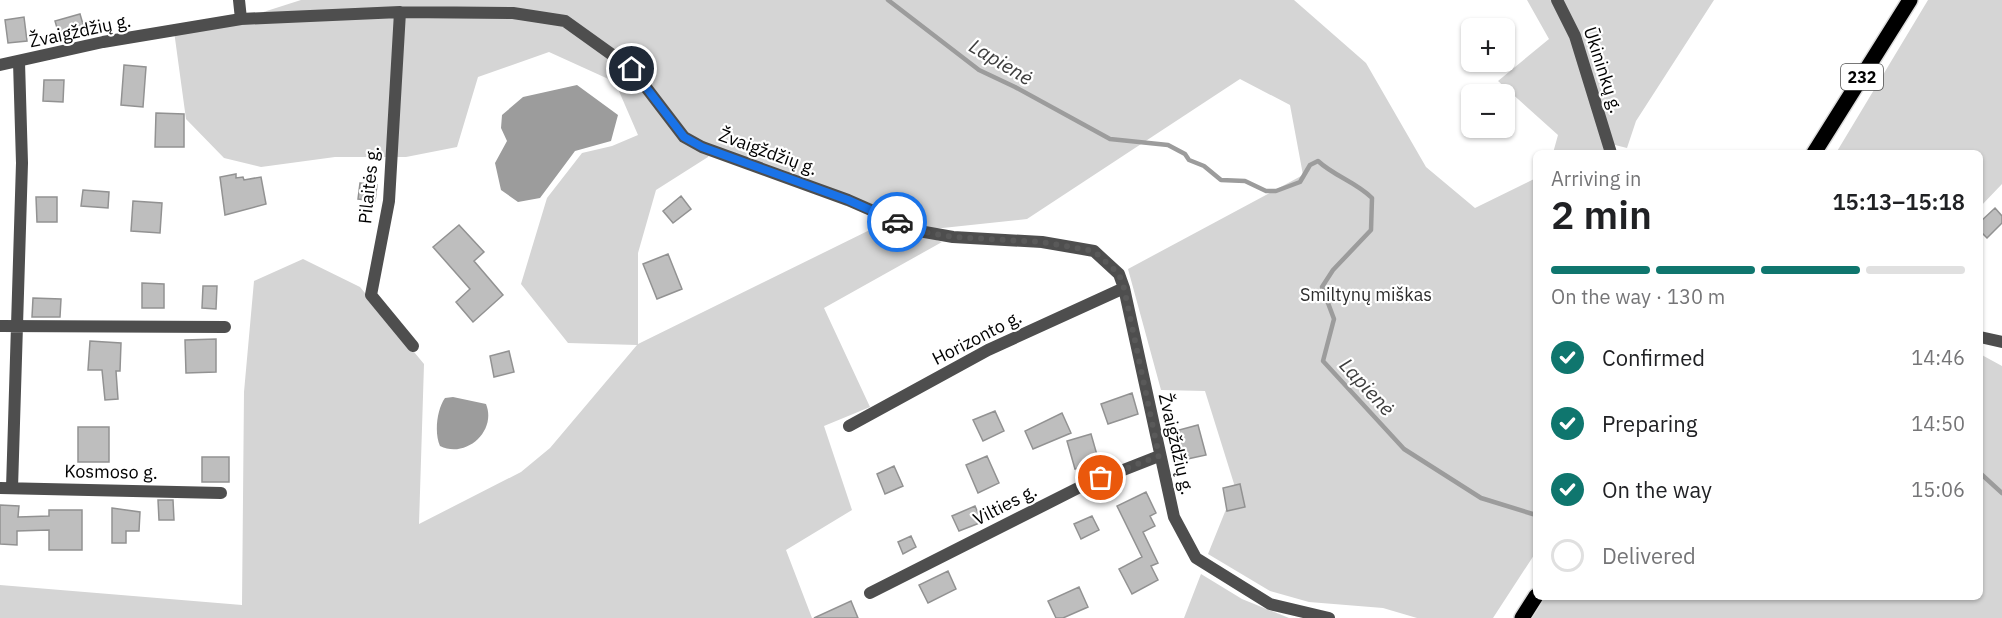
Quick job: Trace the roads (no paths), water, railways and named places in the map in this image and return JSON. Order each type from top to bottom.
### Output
[{"type":"main road","name":"232","points":[[1816,150],[1910,0]]},
{"type":"main road","points":[[1522,618],[1533,600]]},
{"type":"street","points":[[239,0],[241,19]]},
{"type":"street","name":"Ūkininkų g.","points":[[1557,0],[1575,36],[1610,150]]},
{"type":"street","name":"Žvaigždžių g.","points":[[0,65],[104,42],[241,19],[400,12],[513,13],[565,21],[632,69],[684,137],[702,147],[848,200],[919,231],[953,237],[1042,242],[1094,251],[1119,274],[1124,288],[1174,517],[1196,558],[1270,604],[1329,618]]},
{"type":"street","name":"Pilaitės g.","points":[[400,12],[389,201],[371,296],[413,346]]},
{"type":"street","points":[[6,488],[16,327],[22,163],[19,62]]},
{"type":"street","name":"Horizonto g.","points":[[849,426],[988,350],[1124,288]]},
{"type":"street","points":[[0,326],[225,327]]},
{"type":"street","points":[[1983,338],[2002,342]]},
{"type":"street","name":"Vilties g.","points":[[870,594],[1080,487],[1159,456]]},
{"type":"street","name":"Kosmoso g.","points":[[6,488],[221,493]]},
{"type":"waterway","name":"Lapienė","points":[[888,0],[979,70],[1110,139],[1168,145],[1185,154],[1189,160],[1204,166],[1221,180],[1245,181],[1266,191],[1276,191],[1300,182],[1310,165],[1318,161],[1366,192],[1372,198],[1371,230],[1333,270],[1322,287],[1334,319],[1323,361],[1404,449],[1481,498],[1533,514]]},
{"type":"waterway","name":"Lapienė","points":[[1983,476],[2002,493]]},
{"type":"park label","name":"Smiltynų miškas","points":[[1366,295]]}]
